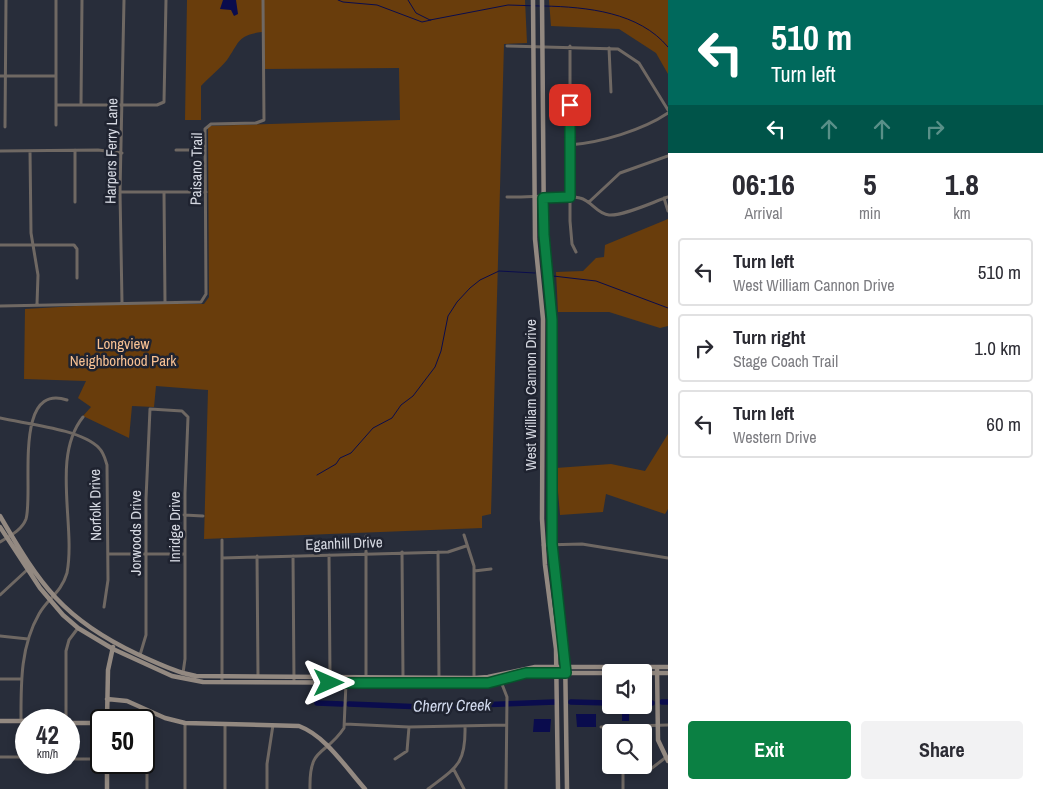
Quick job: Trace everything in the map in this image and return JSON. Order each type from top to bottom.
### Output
[{"type":"main road","name":"West William Cannon Drive","points":[[533,0],[534,198],[543,342],[543,545],[558,670],[558,789]]},
{"type":"main road","name":"West William Cannon Drive","points":[[542,0],[544,235],[551,298],[552,342],[552,544],[566,670],[567,789]]},
{"type":"main road","points":[[543,342],[552,342]]},
{"type":"main road","points":[[0,516],[9,537],[28,570],[78,628],[182,676],[222,679],[294,680],[330,677],[366,680],[439,680],[500,677],[558,670],[602,670]]},
{"type":"main road","points":[[0,527],[52,599],[81,623],[114,646],[140,655],[182,676]]},
{"type":"main road","points":[[552,616],[560,613]]},
{"type":"main road","points":[[107,709],[108,670],[114,646]]},
{"type":"main road","points":[[652,671],[668,667]]},
{"type":"main road","points":[[566,670],[602,672]]},
{"type":"main road","points":[[652,670],[668,673]]},
{"type":"main road","points":[[657,670],[658,740],[667,760]]},
{"type":"main road","points":[[222,679],[258,677],[346,683],[403,678],[488,683],[500,677]]},
{"type":"main road","points":[[107,699],[127,701],[144,709]]},
{"type":"main road","points":[[155,714],[185,723],[273,724],[303,727],[315,735],[365,789]]},
{"type":"main road","points":[[0,721],[15,721]]},
{"type":"main road","points":[[107,774],[107,789]]},
{"type":"street","points":[[5,127],[6,0]]},
{"type":"street","points":[[56,0],[56,125]]},
{"type":"street","points":[[81,105],[82,0]]},
{"type":"street","name":"Harpers Ferry Lane","points":[[122,302],[120,192],[124,0]]},
{"type":"street","points":[[56,105],[159,105],[165,100],[166,0]]},
{"type":"street","name":"Paisano Trail","points":[[165,302],[204,300],[206,294],[205,129],[208,125],[256,123],[264,118],[262,0]]},
{"type":"street","points":[[507,46],[609,48],[626,53],[639,63],[668,111],[653,122],[597,141],[569,145]]},
{"type":"street","points":[[570,46],[570,238],[576,252]]},
{"type":"street","points":[[609,48],[611,92]]},
{"type":"street","points":[[0,76],[56,76]]},
{"type":"street","points":[[30,150],[33,245],[38,275],[37,304]]},
{"type":"street","points":[[0,151],[75,150],[122,152]]},
{"type":"street","points":[[75,150],[75,202]]},
{"type":"street","points":[[176,150],[205,150]]},
{"type":"street","points":[[589,202],[620,173],[668,156]]},
{"type":"street","points":[[120,192],[206,192]]},
{"type":"street","points":[[0,306],[165,302],[164,192]]},
{"type":"street","points":[[507,197],[578,197],[609,215],[666,198],[668,211]]},
{"type":"street","points":[[0,251],[0,245],[74,245],[77,249],[77,278]]},
{"type":"street","points":[[0,542],[19,529],[26,519],[31,426],[35,412],[44,402],[57,398],[67,400]]},
{"type":"street","name":"Inridge Drive","points":[[150,409],[182,411],[188,415],[184,515],[185,660],[182,676]]},
{"type":"street","name":"Jorwoods Drive","points":[[140,655],[146,635],[150,409]]},
{"type":"street","points":[[23,709],[21,679],[28,639],[39,613],[63,585],[68,567],[69,445],[72,434],[83,417]]},
{"type":"street","name":"Norfolk Drive","points":[[0,418],[72,434],[99,448],[105,457],[108,554],[104,607]]},
{"type":"street","points":[[184,515],[203,516]]},
{"type":"street","points":[[464,535],[466,546],[473,558],[474,571],[474,678]]},
{"type":"street","points":[[366,536],[366,680]]},
{"type":"street","points":[[222,540],[222,679]]},
{"type":"street","points":[[543,545],[582,544],[668,558]]},
{"type":"street","name":"Eganhill Drive","points":[[222,558],[438,552],[454,551],[466,546]]},
{"type":"street","points":[[402,552],[403,678]]},
{"type":"street","points":[[438,552],[439,680]]},
{"type":"street","points":[[108,554],[185,554]]},
{"type":"street","points":[[329,555],[330,677]]},
{"type":"street","points":[[257,556],[258,677]]},
{"type":"street","points":[[293,556],[294,680]]},
{"type":"street","points":[[0,595],[28,570]]},
{"type":"street","points":[[474,571],[491,570]]},
{"type":"street","points":[[66,709],[66,651],[69,640],[78,628]]},
{"type":"street","points":[[0,636],[28,639]]},
{"type":"street","points":[[500,677],[507,697],[506,789]]},
{"type":"street","points":[[0,679],[21,679]]},
{"type":"street","points":[[310,789],[312,763],[341,732],[345,724],[346,683]]},
{"type":"street","points":[[185,723],[185,789]]},
{"type":"street","points":[[225,789],[226,724]]},
{"type":"street","points":[[267,789],[267,764],[273,724]]},
{"type":"street","points":[[345,724],[409,727],[506,725]]},
{"type":"street","points":[[601,727],[668,725]]},
{"type":"street","points":[[428,789],[454,770],[464,753],[465,726]]},
{"type":"street","points":[[395,759],[407,751],[409,727]]},
{"type":"street","points":[[0,757],[15,757]]},
{"type":"street","points":[[623,789],[623,772],[625,770],[652,768],[667,760]]},
{"type":"street","points":[[454,770],[464,789]]},
{"type":"street","points":[[147,774],[147,789]]},
{"type":"green space","name":"Longview Neighborhood Park","points":[[187,0],[525,0],[527,43],[504,44],[491,514],[482,516],[482,528],[204,539],[208,390],[156,386],[154,407],[132,406],[129,438],[83,416],[91,407],[78,398],[86,381],[24,379],[25,309],[111,304],[204,304],[209,297],[208,126],[400,120],[399,68],[263,69],[262,32],[243,38],[227,60],[201,86],[201,120],[185,120]]},
{"type":"green space","points":[[549,0],[668,0],[668,74],[656,53],[619,29],[551,26]]},
{"type":"green space","points":[[668,219],[668,326],[660,328],[609,312],[558,312],[556,272],[583,271],[596,258],[604,257],[605,245]]},
{"type":"green space","points":[[668,434],[668,509],[665,514],[606,494],[603,512],[560,515],[556,468],[611,464],[645,471]]},
{"type":"shaded area","points":[[223,0],[236,0],[238,14],[234,16],[231,10],[220,9]]},
{"type":"shaded area","points":[[576,714],[596,714],[596,727],[577,727]]},
{"type":"shaded area","points":[[622,714],[629,714],[629,721],[622,721]]},
{"type":"shaded area","points":[[534,719],[551,719],[550,732],[533,732]]},
{"type":"waterway","points":[[338,0],[377,5],[422,22],[431,20]]},
{"type":"waterway","points":[[408,0],[416,13],[430,20],[508,5],[540,6]]},
{"type":"waterway","points":[[544,6],[594,10],[627,19],[656,35],[668,47]]},
{"type":"waterway","points":[[317,475],[336,464],[340,458],[351,453],[373,428],[392,418],[401,405],[413,396],[435,367],[441,351],[448,316],[457,302],[470,288],[480,280],[499,271],[535,273]]},
{"type":"waterway","points":[[553,276],[596,281],[668,308]]},
{"type":"waterway","name":"Cherry Creek","points":[[349,704],[424,707],[555,702]]},
{"type":"waterway","name":"Cherry Creek","points":[[571,702],[602,703]]},
{"type":"waterway","name":"Cherry Creek","points":[[662,702],[668,702]]},
{"type":"waterway","name":"Cherry Creek","points":[[317,703],[342,704]]},
{"type":"route","points":[[329,683],[488,683],[518,674],[566,673],[552,544],[550,497],[552,320],[544,235],[543,198],[570,197],[570,105]]}]
